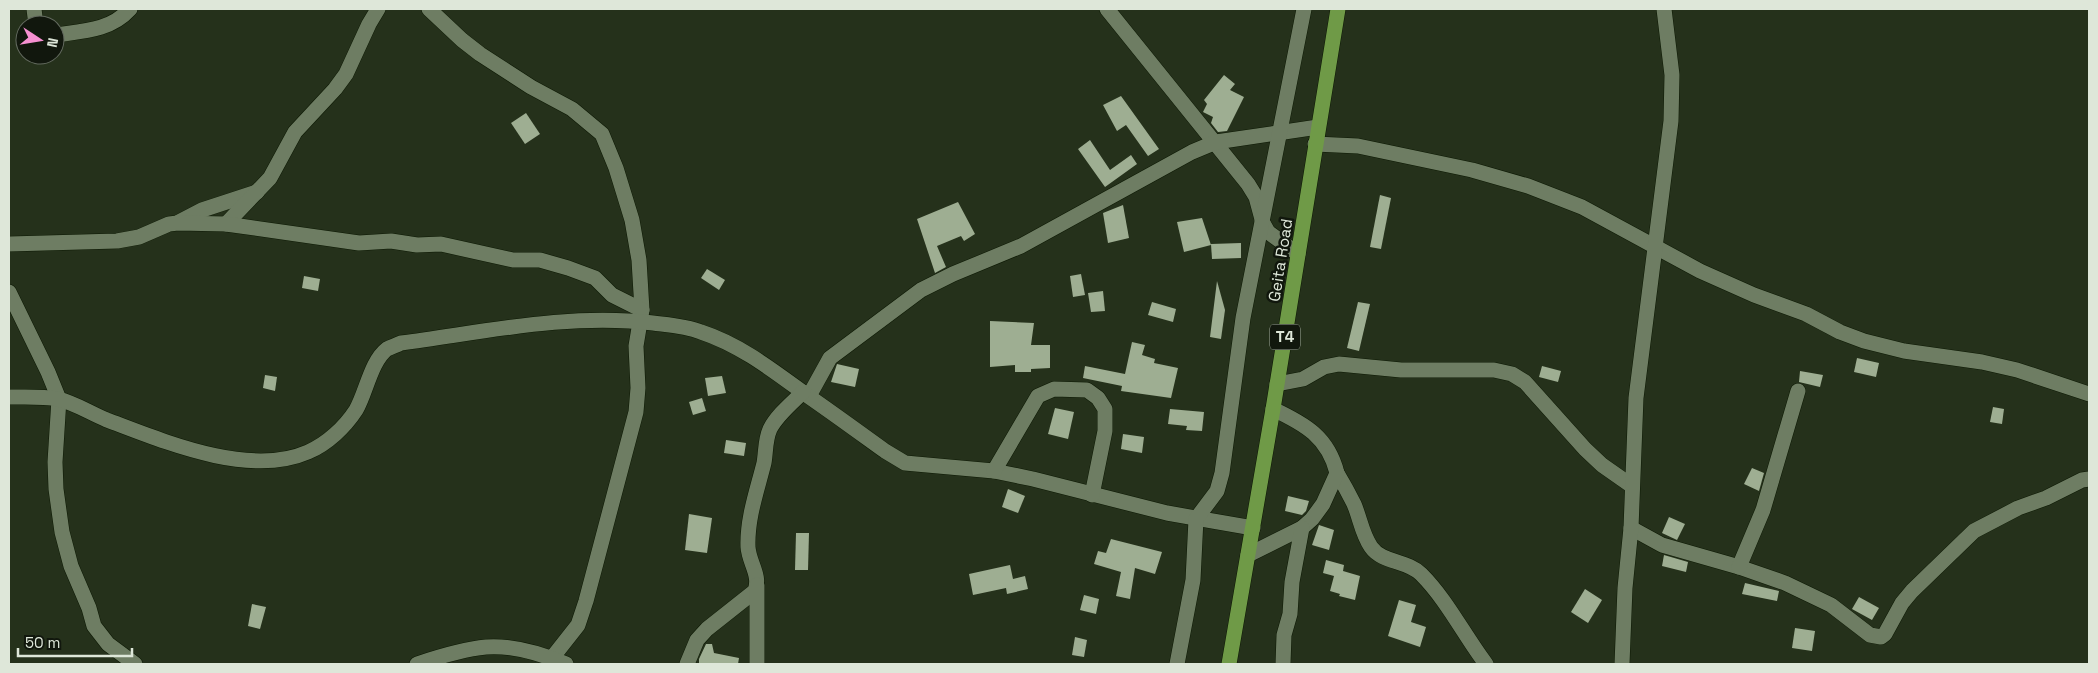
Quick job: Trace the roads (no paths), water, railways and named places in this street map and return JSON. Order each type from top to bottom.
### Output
[{"type":"highway","name":"Geita Road","points":[[1229,664],[1273,409],[1338,9]]},
{"type":"street","points":[[65,34],[95,30],[112,24],[130,9]]},
{"type":"street","points":[[226,224],[278,167],[296,132],[346,74],[378,9]]},
{"type":"street","points":[[417,664],[486,647],[522,650],[559,661],[578,625],[586,602],[636,412],[638,388],[636,346],[641,316],[639,260],[632,220],[616,168],[602,134],[572,109],[531,87],[480,54],[462,40],[430,9]]},
{"type":"street","points":[[1107,9],[1161,78],[1216,142],[1256,197],[1263,223],[1268,232],[1298,254]]},
{"type":"street","points":[[1177,664],[1193,580],[1196,519],[1217,491],[1222,473],[1243,318],[1304,9]]},
{"type":"street","points":[[1625,663],[1625,588],[1631,528],[1636,398],[1656,249],[1673,98],[1664,9]]},
{"type":"street","points":[[757,664],[757,578],[748,551],[748,536],[750,515],[764,460],[766,444],[770,429],[806,394],[830,358],[921,290],[953,274],[1021,246],[1163,166],[1216,142],[1318,127]]},
{"type":"street","points":[[1315,144],[1358,146],[1472,170],[1528,186],[1582,207],[1656,249],[1700,271],[1754,295],[1806,314],[1864,342],[1904,351],[2000,366],[2089,394]]},
{"type":"street","points":[[178,223],[202,210],[257,192]]},
{"type":"street","points":[[9,244],[117,242],[139,236],[169,224],[178,223],[226,224],[359,243],[392,241],[417,245],[442,244],[513,260],[540,260],[568,268],[595,278],[612,295],[641,316]]},
{"type":"street","points":[[9,292],[48,372],[58,400],[55,462],[56,489],[62,532],[71,566],[89,608],[94,626],[108,644],[135,664]]},
{"type":"street","points":[[9,397],[58,400],[105,419],[192,449],[256,461],[284,459],[308,452],[330,439],[355,410],[375,365],[386,350],[401,343],[527,324],[592,321],[641,316],[702,332],[727,343],[767,366],[885,451],[905,463],[994,471],[1196,519],[1253,528]]},
{"type":"street","points":[[1277,384],[1303,379],[1324,368],[1338,364],[1429,372],[1494,370],[1512,374],[1525,382],[1585,449],[1602,465],[1632,486]]},
{"type":"street","points":[[994,471],[1038,396],[1054,389],[1087,390],[1098,398],[1106,409],[1105,431],[1092,495]]},
{"type":"street","points":[[1740,567],[1763,510],[1798,391]]},
{"type":"street","points":[[1273,409],[1300,421],[1315,433],[1334,459],[1338,473],[1354,504],[1361,528],[1371,548],[1381,556],[1406,563],[1419,572],[1436,591],[1486,664]]},
{"type":"street","points":[[1248,555],[1302,528],[1312,519],[1323,504],[1338,473]]},
{"type":"street","points":[[1631,528],[1662,545],[1740,567],[1811,595],[1832,605],[1870,634],[1880,637],[1886,634],[1902,603],[1912,591],[1974,531],[1987,523],[2046,498],[2082,480],[2089,479]]},
{"type":"street","points":[[1283,664],[1284,635],[1290,614],[1292,582],[1302,528]]},
{"type":"street","points":[[687,664],[697,640],[707,629],[750,596],[757,585]]}]
